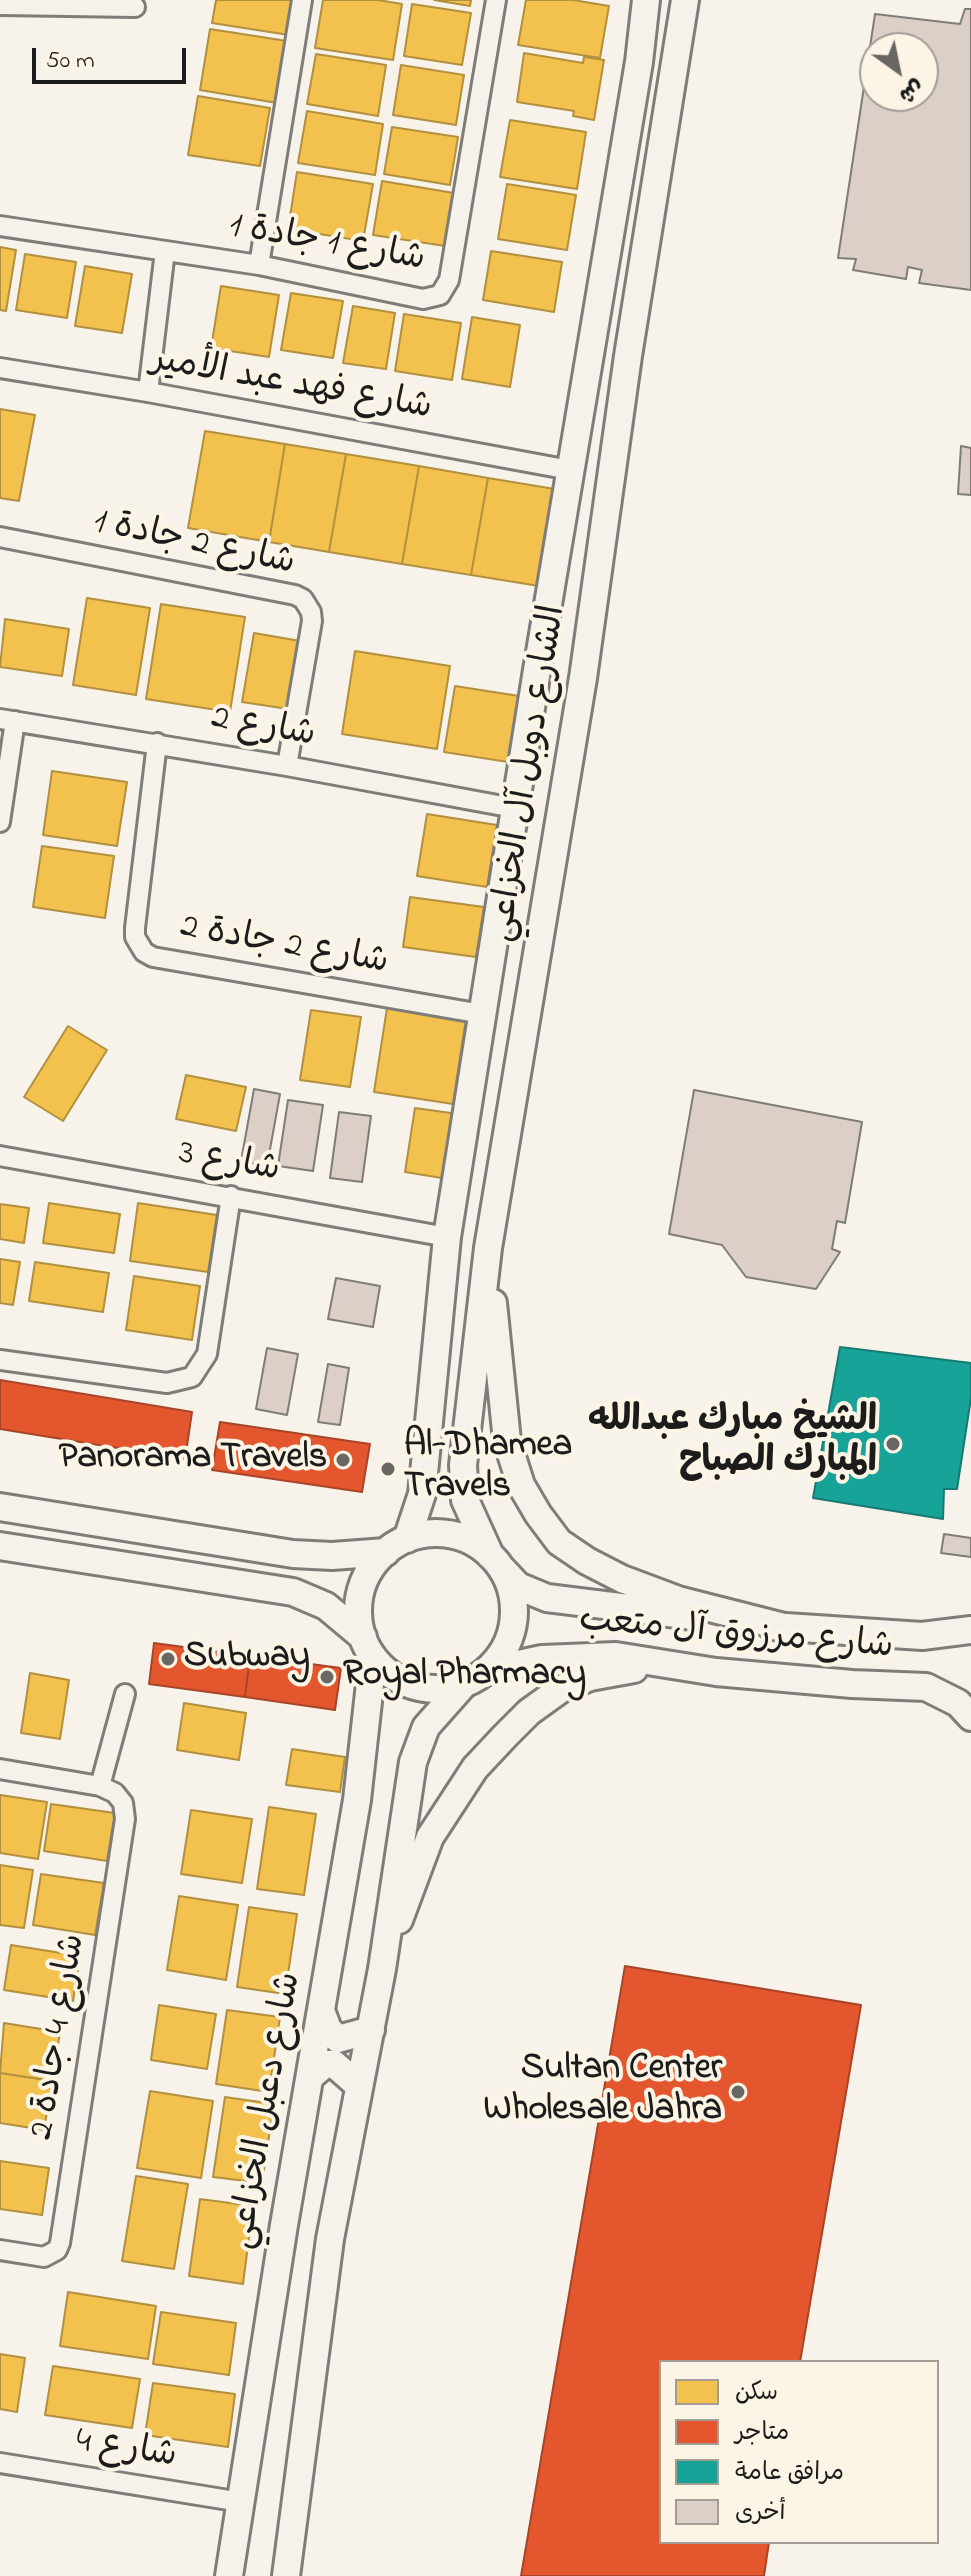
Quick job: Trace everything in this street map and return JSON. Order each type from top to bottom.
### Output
[{"type":"main road","name":"الشارع دوبل آل الخزاعي","points":[[396,1546],[422,1494],[447,1237],[514,808],[639,62],[646,0]]},
{"type":"main road","name":"الشارع دوبل آل الخزاعي","points":[[496,1562],[465,1500],[463,1465],[488,1248],[583,678],[628,356],[685,0]]},
{"type":"main road","points":[[547,609],[564,623],[582,622],[592,616]]},
{"type":"main road","points":[[537,670],[556,660],[566,660],[575,665],[583,678]]},
{"type":"main road","points":[[488,1248],[507,1441],[521,1485],[559,1542],[622,1579],[678,1600],[788,1628]]},
{"type":"main road","points":[[0,1507],[293,1554],[332,1556],[396,1546],[442,1533],[476,1544],[496,1562],[513,1601],[511,1634],[501,1654],[426,1727],[417,1745],[400,1835],[382,1969],[330,2239],[286,2576]]},
{"type":"main road","points":[[0,1546],[293,1592],[326,1606],[368,1647],[387,1672],[405,1683],[445,1689],[476,1677]]},
{"type":"main road","points":[[368,1647],[359,1619],[359,1600],[373,1566],[396,1546]]},
{"type":"main road","name":"شارع مرزوق آل متعب","points":[[496,1562],[518,1586],[547,1598],[788,1628],[922,1636],[971,1630]]},
{"type":"main road","name":"شارع دعبل الخزاعي","points":[[229,2576],[284,2225],[357,1800],[368,1647]]},
{"type":"main road","name":"شارع مرزوق آل متعب","points":[[476,1677],[542,1659],[616,1656],[716,1672],[926,1687],[958,1703],[971,1717]]},
{"type":"main road","points":[[382,1969],[430,1837],[475,1768],[505,1736],[529,1712],[561,1689],[590,1677],[629,1669],[679,1665]]},
{"type":"main road","points":[[322,2013],[328,2029],[338,2039],[371,2030]]},
{"type":"main road","points":[[310,2077],[325,2064],[334,2064],[358,2085]]},
{"type":"street","points":[[259,265],[302,0]]},
{"type":"street","name":"شارع 1 جادة 1","points":[[0,226],[259,265],[423,299],[440,295],[446,289],[496,0]]},
{"type":"street","points":[[0,5],[135,7]]},
{"type":"street","points":[[148,392],[165,251]]},
{"type":"street","name":"شارع فهد عبد الأمير","points":[[0,368],[148,392],[570,470]]},
{"type":"street","name":"شارع 2 جادة 1","points":[[0,537],[303,599],[311,612],[312,621],[287,766]]},
{"type":"street","points":[[0,822],[7,720]]},
{"type":"street","name":"شارع 2","points":[[7,720],[157,743],[514,808]]},
{"type":"street","name":"شارع 2 جادة 2","points":[[157,743],[135,928],[139,947],[144,952],[153,957],[482,1014]]},
{"type":"street","name":"شارع 3","points":[[0,1156],[447,1237]]},
{"type":"street","points":[[0,1360],[167,1383],[192,1377],[207,1354],[231,1196]]},
{"type":"street","points":[[0,1769],[100,1786],[125,1694]]},
{"type":"street","name":"شارع 4 جادة 2","points":[[0,2250],[44,2257],[57,2250],[60,2243],[125,1819],[123,1803],[115,1793],[100,1786]]},
{"type":"street","name":"شارع 4","points":[[0,2463],[241,2502]]},
{"type":"building: سكن","points":[[216,0],[295,0],[289,35],[212,23]]},
{"type":"building: سكن","points":[[323,0],[378,0],[402,4],[393,60],[315,48]]},
{"type":"building: سكن","points":[[434,0],[471,0],[470,6]]},
{"type":"building: سكن","points":[[526,0],[573,0],[609,6],[600,58],[518,45]]},
{"type":"building: سكن","points":[[412,4],[471,13],[462,65],[404,56]]},
{"type":"building: سكن","points":[[210,29],[287,41],[277,103],[200,90]]},
{"type":"building: سكن","points":[[524,53],[583,63],[584,57],[604,60],[594,120],[573,116],[574,111],[517,102]]},
{"type":"building: سكن","points":[[316,54],[386,65],[378,116],[307,104]]},
{"type":"building: سكن","points":[[401,65],[464,75],[456,125],[393,115]]},
{"type":"building: سكن","points":[[198,96],[270,108],[260,166],[188,155]]},
{"type":"building: سكن","points":[[307,111],[383,124],[375,175],[298,163]]},
{"type":"building: سكن","points":[[510,120],[586,132],[577,189],[500,177]]},
{"type":"building: سكن","points":[[392,127],[458,137],[450,185],[384,174]]},
{"type":"building: سكن","points":[[297,172],[373,184],[363,241],[288,229]]},
{"type":"building: سكن","points":[[382,181],[454,193],[445,246],[373,235]]},
{"type":"building: سكن","points":[[507,184],[576,195],[567,250],[498,239]]},
{"type":"building: سكن","points":[[0,247],[16,250],[6,311],[0,310]]},
{"type":"building: سكن","points":[[491,251],[562,262],[554,312],[483,300]]},
{"type":"building: سكن","points":[[25,254],[76,262],[67,318],[16,310]]},
{"type":"building: سكن","points":[[85,266],[132,274],[122,333],[75,326]]},
{"type":"building: سكن","points":[[221,286],[279,295],[269,357],[211,348]]},
{"type":"building: سكن","points":[[291,293],[343,301],[333,358],[281,350]]},
{"type":"building: سكن","points":[[353,306],[395,313],[386,369],[343,363]]},
{"type":"building: سكن","points":[[404,314],[461,323],[452,380],[395,371]]},
{"type":"building: سكن","points":[[472,317],[520,325],[510,387],[462,379]]},
{"type":"building: سكن","points":[[0,409],[35,415],[19,501],[0,498]]},
{"type":"building: سكن","points":[[205,431],[285,444],[269,542],[188,528]]},
{"type":"building: سكن","points":[[285,444],[346,454],[329,552],[269,542]]},
{"type":"building: سكن","points":[[346,454],[419,466],[402,564],[329,552]]},
{"type":"building: سكن","points":[[419,466],[488,478],[471,575],[402,564]]},
{"type":"building: سكن","points":[[488,478],[561,490],[545,587],[471,575]]},
{"type":"building: سكن","points":[[87,598],[150,608],[136,695],[73,685]]},
{"type":"building: سكن","points":[[161,604],[245,617],[230,712],[146,699]]},
{"type":"building: سكن","points":[[5,619],[69,629],[62,676],[0,667]]},
{"type":"building: سكن","points":[[254,633],[306,642],[295,710],[242,702]]},
{"type":"building: سكن","points":[[355,651],[450,666],[437,749],[342,734]]},
{"type":"building: سكن","points":[[455,686],[519,696],[508,762],[444,752]]},
{"type":"building: سكن","points":[[52,771],[127,782],[117,846],[43,835]]},
{"type":"building: سكن","points":[[427,814],[497,825],[487,887],[417,876]]},
{"type":"building: سكن","points":[[42,846],[114,856],[105,918],[33,907]]},
{"type":"building: سكن","points":[[410,897],[484,907],[476,957],[403,947]]},
{"type":"building: سكن","points":[[387,1008],[466,1019],[453,1104],[374,1092]]},
{"type":"building: سكن","points":[[311,1010],[361,1017],[350,1087],[300,1080]]},
{"type":"building: سكن","points":[[68,1026],[107,1050],[63,1121],[24,1097]]},
{"type":"building: سكن","points":[[186,1075],[246,1087],[236,1131],[176,1119]]},
{"type":"building: سكن","points":[[415,1108],[458,1114],[448,1179],[405,1172]]},
{"type":"building: سكن","points":[[49,1203],[120,1214],[114,1253],[43,1243]]},
{"type":"building: سكن","points":[[138,1203],[217,1215],[208,1272],[130,1261]]},
{"type":"building: سكن","points":[[0,1204],[29,1208],[24,1243],[0,1239]]},
{"type":"building: سكن","points":[[0,1259],[20,1262],[13,1305],[0,1303]]},
{"type":"building: سكن","points":[[35,1262],[109,1273],[103,1312],[29,1301]]},
{"type":"building: سكن","points":[[134,1276],[200,1286],[192,1340],[126,1330]]},
{"type":"building: سكن","points":[[30,1673],[69,1680],[60,1739],[21,1733]]},
{"type":"building: سكن","points":[[184,1703],[246,1713],[239,1760],[177,1750]]},
{"type":"building: سكن","points":[[292,1749],[345,1757],[340,1792],[286,1785]]},
{"type":"building: سكن","points":[[0,1795],[47,1802],[38,1859],[0,1853]]},
{"type":"building: سكن","points":[[51,1804],[115,1813],[107,1861],[44,1851]]},
{"type":"building: سكن","points":[[269,1807],[316,1814],[304,1895],[257,1889]]},
{"type":"building: سكن","points":[[191,1810],[252,1819],[242,1883],[181,1874]]},
{"type":"building: سكن","points":[[0,1865],[33,1870],[24,1928],[0,1925]]},
{"type":"building: سكن","points":[[41,1874],[104,1883],[95,1935],[33,1925]]},
{"type":"building: سكن","points":[[179,1896],[238,1905],[226,1980],[167,1970]]},
{"type":"building: سكن","points":[[249,1907],[297,1914],[285,1994],[237,1987]]},
{"type":"building: سكن","points":[[11,1945],[80,1956],[73,2001],[4,1990]]},
{"type":"building: سكن","points":[[159,2005],[216,2014],[207,2069],[151,2060]]},
{"type":"building: سكن","points":[[227,2010],[280,2017],[269,2092],[216,2084]]},
{"type":"building: سكن","points":[[4,2023],[60,2032],[52,2081],[0,2073]]},
{"type":"building: سكن","points":[[0,2073],[52,2081],[44,2130],[0,2123]]},
{"type":"building: سكن","points":[[150,2091],[213,2101],[201,2178],[137,2168]]},
{"type":"building: سكن","points":[[225,2097],[274,2104],[262,2183],[213,2177]]},
{"type":"building: سكن","points":[[0,2161],[49,2168],[42,2215],[0,2209]]},
{"type":"building: سكن","points":[[136,2176],[188,2184],[174,2269],[122,2261]]},
{"type":"building: سكن","points":[[200,2199],[253,2206],[243,2284],[189,2276]]},
{"type":"building: سكن","points":[[68,2292],[156,2306],[148,2359],[60,2346]]},
{"type":"building: سكن","points":[[161,2312],[236,2323],[229,2375],[153,2364]]},
{"type":"building: سكن","points":[[0,2354],[25,2358],[17,2412],[0,2409]]},
{"type":"building: سكن","points":[[53,2366],[140,2379],[132,2428],[45,2415]]},
{"type":"building: سكن","points":[[153,2383],[235,2394],[228,2447],[145,2435]]},
{"type":"building: متاجر","points":[[0,1380],[192,1412],[185,1459],[0,1429]]},
{"type":"building: متاجر","points":[[220,1422],[370,1444],[362,1492],[212,1470]]},
{"type":"building: متاجر","points":[[154,1643],[250,1656],[245,1697],[149,1684]]},
{"type":"building: متاجر","points":[[250,1656],[341,1668],[335,1710],[245,1697]]},
{"type":"building: متاجر","points":[[625,1966],[861,2005],[800,2360],[659,2360],[659,2544],[769,2544],[764,2576],[521,2576]]},
{"type":"building: مرافق عامة","name":"الشيخ مبارك عبدالله المبارك الصباح","points":[[840,1347],[971,1363],[971,1398],[957,1489],[944,1489],[943,1519],[813,1498]]},
{"type":"building: أخرى","points":[[965,9],[971,9],[971,290],[919,283],[922,270],[908,267],[906,279],[853,270],[856,259],[838,258],[860,112],[939,112],[939,32],[872,32],[875,14],[960,24]]},
{"type":"building: أخرى","points":[[961,446],[971,448],[971,495],[958,494]]},
{"type":"building: أخرى","points":[[254,1089],[280,1094],[267,1166],[241,1161]]},
{"type":"building: أخرى","points":[[694,1090],[862,1122],[845,1223],[837,1221],[832,1249],[840,1252],[816,1289],[746,1277],[722,1245],[669,1234]]},
{"type":"building: أخرى","points":[[288,1100],[323,1105],[313,1171],[278,1166]]},
{"type":"building: أخرى","points":[[339,1112],[371,1116],[362,1182],[330,1178]]},
{"type":"building: أخرى","points":[[336,1278],[380,1286],[373,1327],[328,1319]]},
{"type":"building: أخرى","points":[[267,1348],[298,1354],[287,1415],[256,1409]]},
{"type":"building: أخرى","points":[[328,1364],[349,1368],[340,1425],[318,1422]]},
{"type":"building: أخرى","points":[[944,1534],[971,1538],[971,1557],[941,1553]]},
{"type":"place","name":"الشيخ مبارك عبدالله المبارك الصباح","points":[[893,1444]]},
{"type":"place","name":"Panorama Travels","points":[[343,1460]]},
{"type":"place","name":"Al-Dhamea Travels","points":[[388,1469]]},
{"type":"place","name":"Subway","points":[[168,1659]]},
{"type":"place","name":"Royal Pharmacy","points":[[327,1677]]},
{"type":"place","name":"Sultan Center Wholesale Jahra","points":[[738,2092]]}]
